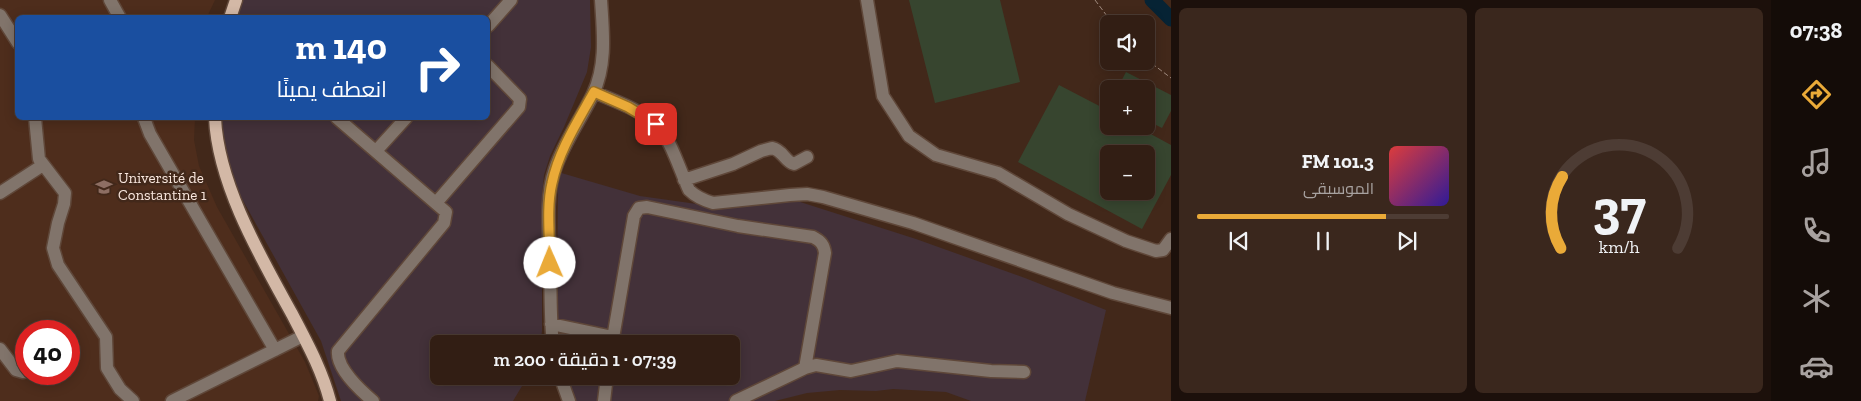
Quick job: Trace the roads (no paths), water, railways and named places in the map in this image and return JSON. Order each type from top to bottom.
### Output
[{"type":"main road","points":[[231,15],[236,0]]},
{"type":"main road","points":[[215,120],[221,157],[237,207],[322,375],[330,401]]},
{"type":"street","points":[[110,0],[118,15]]},
{"type":"street","points":[[490,24],[511,0]]},
{"type":"street","points":[[552,335],[549,220],[551,185],[555,168],[562,152],[594,92],[603,57],[601,0]]},
{"type":"street","points":[[867,0],[883,96],[909,136],[936,155],[998,173],[1068,214],[1126,241],[1156,251],[1163,250],[1171,239]]},
{"type":"street","points":[[436,203],[519,107],[520,99],[490,68]]},
{"type":"street","points":[[594,92],[628,107],[656,124],[664,135],[689,190],[695,196],[713,203],[768,196],[807,194],[913,223],[1113,293],[1171,308]]},
{"type":"street","points":[[36,120],[39,159],[65,193],[53,248],[58,265],[106,336],[107,368],[120,389],[133,401]]},
{"type":"street","points":[[145,120],[150,134],[275,350]]},
{"type":"street","points":[[339,120],[446,212],[444,223],[338,351],[337,357],[350,378],[373,401]]},
{"type":"street","points":[[376,152],[404,120]]},
{"type":"street","points":[[684,180],[734,164],[761,151],[772,148],[782,152],[790,163],[794,164],[807,157]]},
{"type":"street","points":[[0,193],[43,165]]},
{"type":"street","points":[[614,335],[634,216],[639,208],[647,207],[738,226],[813,237],[820,241],[826,253],[805,368]]},
{"type":"street","points":[[551,324],[594,335]]},
{"type":"street","points":[[172,401],[303,336]]},
{"type":"street","points":[[0,349],[15,369]]},
{"type":"street","points":[[736,401],[805,368],[816,365],[851,371],[897,361],[991,371],[1024,372]]},
{"type":"street","points":[[563,385],[569,401]]},
{"type":"street","points":[[604,401],[606,385]]},
{"type":"waterway","points":[[1152,0],[1171,19]]},
{"type":"place","name":"Université de Constantine 1","points":[[104,187]]}]
